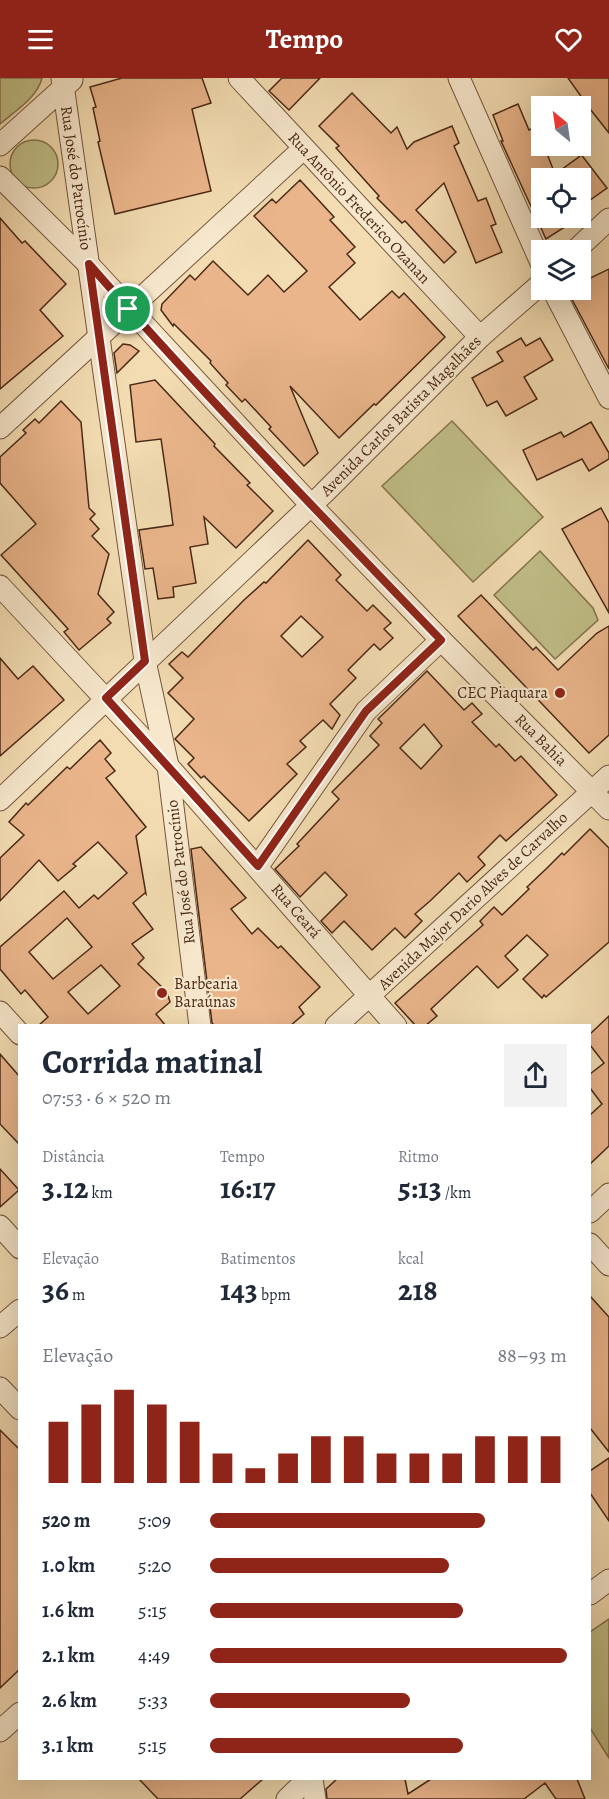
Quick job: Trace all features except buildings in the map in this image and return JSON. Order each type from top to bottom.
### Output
[{"type":"street","name":"Rua Antônio Frederico Ozanan","points":[[239,78],[480,337]]},
{"type":"street","points":[[459,78],[531,240]]},
{"type":"street","points":[[0,145],[67,81]]},
{"type":"street","name":"Rua José do Patrocínio","points":[[67,81],[89,264],[145,661],[168,766],[200,1024]]},
{"type":"street","points":[[0,428],[303,149]]},
{"type":"street","name":"Rua Bahia","points":[[0,177],[89,264],[128,309],[311,505],[609,809]]},
{"type":"street","points":[[587,240],[609,219]]},
{"type":"street","name":"Avenida Carlos Batista Magalhães","points":[[0,800],[311,505],[480,337],[531,293]]},
{"type":"street","points":[[558,300],[609,398]]},
{"type":"street","name":"Rua Ceará","points":[[0,586],[168,766],[394,1024]]},
{"type":"street","points":[[258,866],[366,711],[441,640]]},
{"type":"street","name":"Avenida Major Dario Alves de Carvalho","points":[[338,1024],[609,776]]},
{"type":"street","points":[[0,1012],[18,1032]]},
{"type":"street","points":[[591,1211],[609,1194]]},
{"type":"street","points":[[0,1226],[18,1246]]},
{"type":"street","points":[[591,1245],[609,1265]]},
{"type":"street","points":[[0,1327],[18,1312]]},
{"type":"street","points":[[0,1388],[18,1407]]},
{"type":"street","points":[[591,1593],[609,1580]]},
{"type":"street","points":[[0,1731],[18,1715]]},
{"type":"street","points":[[286,1799],[309,1780]]},
{"type":"street","points":[[310,1780],[315,1799]]},
{"type":"shaded area","points":[[0,78],[42,78],[30,98],[0,124]]},
{"type":"shaded area","points":[[29,140],[39,140],[54,150],[58,164],[57,173],[48,184],[39,188],[29,188],[14,178],[10,169],[10,159],[20,144]]},
{"type":"shaded area","points":[[452,421],[543,517],[473,582],[382,486]]},
{"type":"shaded area","points":[[540,551],[593,608],[598,620],[555,659],[494,595]]},
{"type":"shaded area","points":[[609,1619],[609,1758],[591,1730],[591,1631]]},
{"type":"place","name":"CEC Piaquara","points":[[560,693]]},
{"type":"place","name":"Barbearia Baraúnas","points":[[162,993]]},
{"type":"route","points":[[89,264],[128,309],[441,640],[366,711],[258,866],[106,698],[145,661],[89,264]]}]
